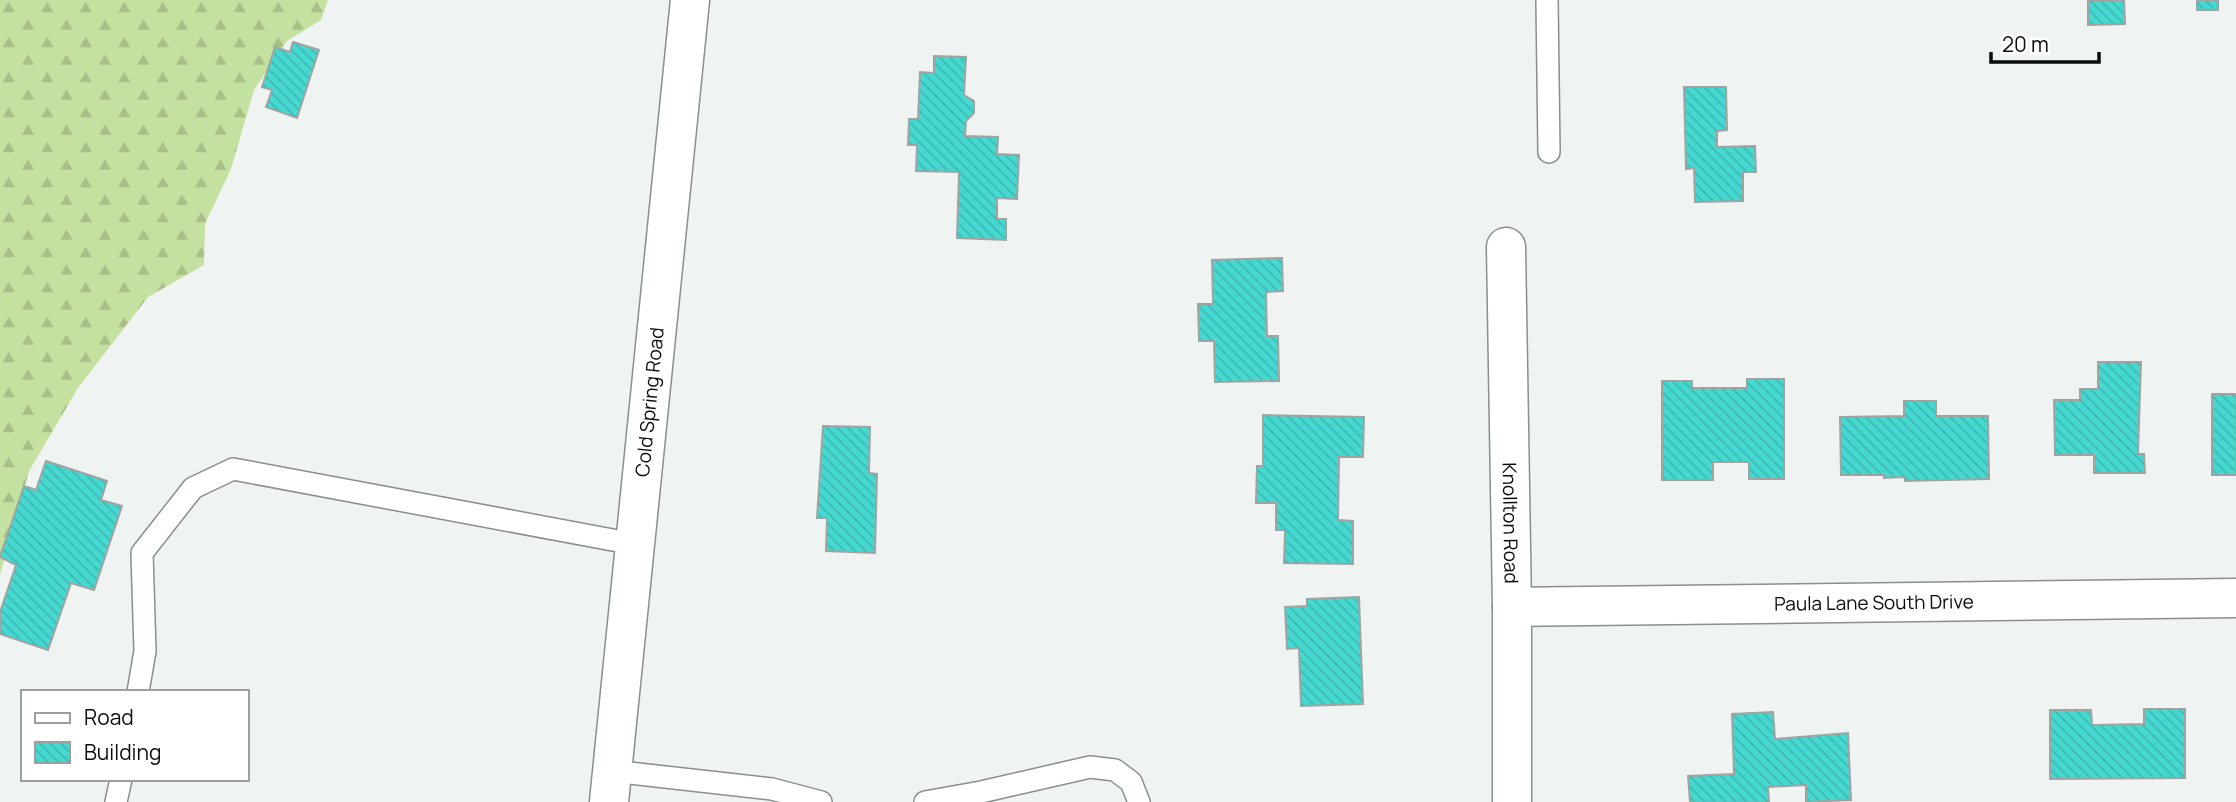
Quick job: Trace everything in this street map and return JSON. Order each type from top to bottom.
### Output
[{"type":"street","name":"Cold Spring Road","points":[[610,787],[690,0]]},
{"type":"street","name":"Knollton Road","points":[[1506,247],[1512,607],[1512,802]]},
{"type":"street","name":"Paula Lane South Drive","points":[[1512,607],[2236,598]]},
{"type":"lane","points":[[1547,0],[1549,152]]},
{"type":"lane","points":[[138,690],[145,651],[142,553],[193,488],[233,469],[634,544]]},
{"type":"lane","points":[[925,802],[981,792],[1090,766],[1115,769],[1132,782],[1139,802]]},
{"type":"lane","points":[[116,802],[121,781]]},
{"type":"lane","points":[[610,787],[772,789],[821,802]]},
{"type":"green space","points":[[0,0],[328,0],[321,20],[287,41],[254,90],[231,169],[205,224],[204,265],[148,297],[78,388],[29,471],[0,575]]},
{"type":"building","points":[[2088,0],[2124,0],[2125,24],[2088,25]]},
{"type":"building","points":[[2197,0],[2218,0],[2218,10],[2197,10]]},
{"type":"building","points":[[293,42],[319,50],[297,118],[266,107],[272,90],[262,87],[275,47],[290,52]]},
{"type":"building","points":[[934,56],[966,57],[964,95],[974,101],[974,113],[966,121],[965,136],[998,137],[997,154],[1019,155],[1017,199],[997,198],[997,219],[1006,219],[1006,240],[957,238],[959,172],[916,171],[917,145],[908,145],[909,119],[918,119],[920,72],[934,73]]},
{"type":"building","points":[[1684,87],[1726,87],[1727,130],[1717,131],[1717,147],[1755,146],[1756,172],[1743,172],[1743,201],[1695,202],[1694,168],[1686,169]]},
{"type":"building","points":[[1282,258],[1283,291],[1266,292],[1267,336],[1278,336],[1279,381],[1215,382],[1214,341],[1199,341],[1198,304],[1213,304],[1212,260]]},
{"type":"building","points":[[2098,362],[2141,362],[2138,454],[2144,454],[2145,473],[2094,473],[2094,455],[2055,455],[2054,400],[2080,400],[2080,389],[2098,389]]},
{"type":"building","points":[[1747,379],[1784,379],[1784,479],[1749,479],[1749,462],[1713,462],[1713,480],[1662,480],[1662,381],[1692,381],[1692,388],[1747,388]]},
{"type":"building","points":[[2212,394],[2236,394],[2236,475],[2212,475]]},
{"type":"building","points":[[1904,401],[1936,401],[1936,416],[1988,416],[1989,479],[1905,481],[1905,477],[1884,478],[1884,475],[1841,475],[1840,417],[1904,416]]},
{"type":"building","points":[[1263,415],[1364,417],[1363,457],[1339,457],[1338,520],[1353,521],[1353,564],[1284,563],[1285,530],[1276,530],[1276,503],[1256,503],[1257,466],[1263,466]]},
{"type":"building","points":[[823,426],[870,427],[869,473],[877,474],[875,553],[826,551],[827,518],[817,518]]},
{"type":"building","points":[[46,461],[107,481],[101,500],[122,506],[94,590],[71,583],[48,650],[0,634],[0,612],[16,565],[0,557],[24,486],[36,490]]},
{"type":"building","points":[[1359,597],[1363,704],[1301,706],[1299,648],[1287,649],[1285,607],[1307,606],[1307,599]]},
{"type":"building","points":[[2144,709],[2185,709],[2185,778],[2050,779],[2050,710],[2091,710],[2092,725],[2144,724]]},
{"type":"building","points":[[1773,712],[1775,739],[1848,733],[1851,800],[1806,802],[1806,785],[1768,787],[1769,802],[1690,802],[1688,776],[1734,774],[1732,714]]}]
